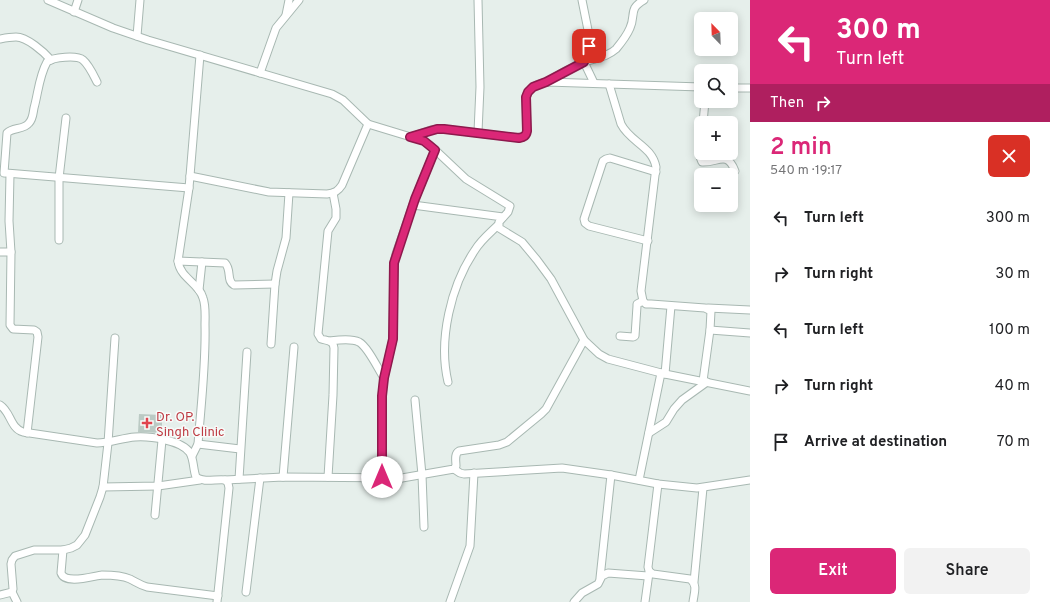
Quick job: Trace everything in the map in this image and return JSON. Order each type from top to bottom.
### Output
[{"type":"street","points":[[48,0],[74,12],[138,36],[338,97],[368,124],[424,141],[466,179],[510,206],[508,212],[498,225],[482,241],[472,256],[460,278],[451,302],[444,357],[448,382]]},
{"type":"street","points":[[74,12],[78,0]]},
{"type":"street","points":[[138,36],[140,0]]},
{"type":"street","points":[[286,15],[289,0]]},
{"type":"street","points":[[260,73],[276,28],[299,0]]},
{"type":"street","points":[[478,0],[480,87],[478,132]]},
{"type":"street","points":[[582,0],[590,40],[584,62],[594,83]]},
{"type":"street","points":[[410,137],[437,129],[478,132],[519,138],[523,137],[526,135],[527,131],[526,97],[528,92],[533,87],[546,82],[584,62],[604,56],[615,49],[621,43],[630,28],[634,8],[637,4],[644,0]]},
{"type":"street","points":[[0,39],[15,37],[20,38],[42,51],[50,60]]},
{"type":"street","points":[[192,456],[198,444],[206,354],[204,300],[199,290],[182,273],[178,261],[189,188],[200,55]]},
{"type":"street","points":[[27,433],[38,337],[37,332],[34,330],[13,329],[10,325],[11,252],[5,173],[7,133],[29,123],[33,116],[45,66],[50,60],[62,58],[83,60],[97,82]]},
{"type":"street","points":[[546,82],[694,87]]},
{"type":"street","points":[[609,84],[624,130],[630,137],[650,152],[655,162],[656,172],[641,291],[643,301],[646,304],[750,310]]},
{"type":"street","points":[[738,88],[750,88]]},
{"type":"street","points":[[59,240],[59,178],[66,118]]},
{"type":"street","points":[[190,176],[260,191],[288,193],[333,193],[338,191],[342,184],[368,124]]},
{"type":"street","points":[[382,477],[382,396],[384,378],[393,339],[394,263],[413,205],[435,150]]},
{"type":"street","points":[[648,241],[589,226],[585,223],[584,219],[603,161],[606,159],[610,158],[656,172]]},
{"type":"street","points":[[701,160],[702,162],[713,160]]},
{"type":"street","points":[[728,160],[731,162],[734,168]]},
{"type":"street","points":[[5,173],[189,188]]},
{"type":"street","points":[[271,344],[275,284],[286,238],[288,193]]},
{"type":"street","points":[[333,193],[336,218],[328,231],[318,331],[319,337],[330,341],[353,340],[359,342],[365,348],[384,378]]},
{"type":"street","points":[[413,205],[503,217]]},
{"type":"street","points":[[498,225],[501,230],[522,242],[540,264],[551,280],[584,340],[599,354],[608,359],[663,373],[750,392]]},
{"type":"street","points":[[0,252],[11,252]]},
{"type":"street","points":[[178,261],[225,264],[229,270],[231,284],[234,285],[275,284]]},
{"type":"street","points":[[199,290],[202,262]]},
{"type":"street","points":[[620,336],[635,336],[637,304],[643,301]]},
{"type":"street","points":[[639,480],[663,373],[671,306]]},
{"type":"street","points":[[649,433],[663,424],[682,400],[705,382],[712,314],[708,308]]},
{"type":"street","points":[[710,330],[750,333]]},
{"type":"street","points":[[17,602],[12,592],[11,564],[15,556],[34,550],[63,550],[77,545],[85,536],[103,487],[108,443],[115,338]]},
{"type":"street","points":[[454,469],[456,466],[456,452],[499,445],[507,442],[542,414],[584,340]]},
{"type":"street","points":[[328,477],[334,356],[334,345],[330,341]]},
{"type":"street","points":[[284,477],[294,347]]},
{"type":"street","points":[[239,479],[247,352]]},
{"type":"street","points":[[415,400],[422,475],[424,527]]},
{"type":"street","points":[[0,405],[6,410],[14,427],[27,433],[97,443],[108,443],[135,437],[178,443],[189,451],[192,456],[194,473],[200,480]]},
{"type":"street","points":[[155,515],[162,440]]},
{"type":"street","points":[[198,444],[240,449]]},
{"type":"street","points":[[103,487],[158,486],[200,480],[284,477],[402,478],[454,469],[460,473],[474,473],[555,468],[611,475],[658,484],[691,488],[703,488],[750,480]]},
{"type":"street","points":[[450,602],[470,546],[474,473]]},
{"type":"street","points":[[574,602],[582,593],[598,584],[600,578],[611,475]]},
{"type":"street","points":[[246,592],[260,478]]},
{"type":"street","points":[[63,550],[61,573],[65,578],[76,579],[117,576],[128,578],[147,587],[218,599],[229,488],[228,483],[225,480]]},
{"type":"street","points":[[645,602],[658,484]]},
{"type":"street","points":[[693,602],[703,488]]},
{"type":"street","points":[[600,578],[611,572],[653,574],[690,579],[694,582]]},
{"type":"street","points":[[0,596],[12,592]]},
{"type":"building","points":[[139,414],[162,415],[162,433],[138,432]]},
{"type":"place","name":"Dr. OP. Singh Clinic","points":[[147,423]]},
{"type":"route","points":[[382,477],[382,396],[384,378],[393,339],[394,263],[415,199],[435,150],[424,141],[410,137],[437,129],[478,132],[519,138],[523,137],[526,135],[527,131],[526,97],[528,92],[533,87],[546,82],[584,62],[589,46]]}]
